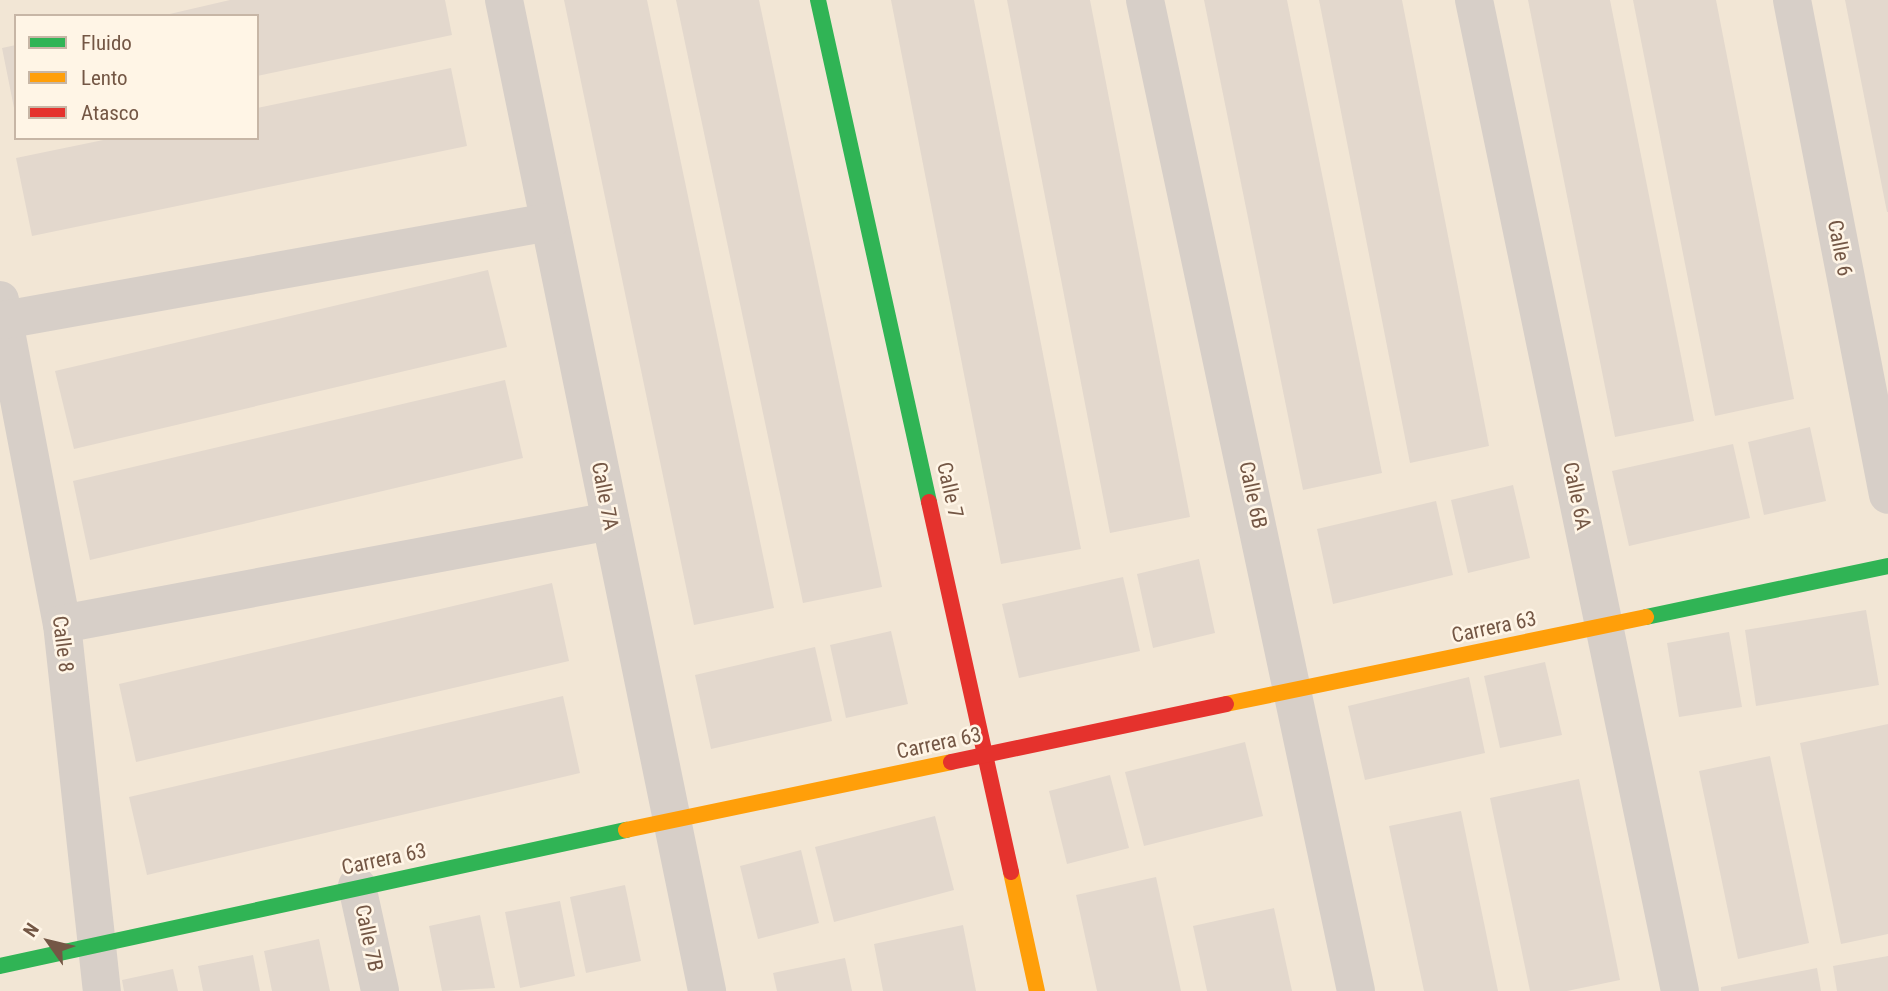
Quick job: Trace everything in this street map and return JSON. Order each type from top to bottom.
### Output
[{"type":"street","name":"Calle 7A","points":[[503,0],[706,991]]},
{"type":"street","name":"Calle 7","points":[[818,0],[988,754],[1037,991]]},
{"type":"street","name":"Calle 6B","points":[[1145,0],[1295,690],[1356,991]]},
{"type":"street","name":"Calle 6A","points":[[1474,0],[1680,991]]},
{"type":"street","name":"Calle 6","points":[[1792,0],[1888,495]]},
{"type":"street","points":[[2,310],[550,222]]},
{"type":"street","name":"Calle 8","points":[[2,310],[62,624],[95,948],[102,991]]},
{"type":"street","points":[[62,624],[610,521]]},
{"type":"street","name":"Carrera 63","points":[[0,966],[95,948],[357,886],[1888,566]]},
{"type":"street","name":"Calle 7B","points":[[357,886],[380,991]]},
{"type":"shaded area","points":[[0,0],[1888,0],[1888,991],[0,991]]},
{"type":"building","points":[[230,0],[445,0],[452,35],[259,76],[259,14],[170,14]]},
{"type":"building","points":[[564,0],[647,0],[774,608],[694,625]]},
{"type":"building","points":[[676,0],[759,0],[882,587],[803,603]]},
{"type":"building","points":[[891,0],[974,0],[1081,549],[1001,564]]},
{"type":"building","points":[[1007,0],[1090,0],[1190,517],[1110,533]]},
{"type":"building","points":[[1204,0],[1287,0],[1382,473],[1303,490]]},
{"type":"building","points":[[1319,0],[1402,0],[1489,446],[1410,463]]},
{"type":"building","points":[[1528,0],[1610,0],[1694,421],[1615,437]]},
{"type":"building","points":[[1633,0],[1716,0],[1794,399],[1715,416]]},
{"type":"building","points":[[1845,0],[1888,0],[1888,212],[1887,212]]},
{"type":"building","points":[[14,45],[14,108],[2,48]]},
{"type":"building","points":[[451,68],[467,146],[32,236],[16,158],[103,140],[259,140],[259,108]]},
{"type":"building","points":[[488,270],[507,347],[74,449],[55,371]]},
{"type":"building","points":[[505,380],[523,458],[90,560],[73,481]]},
{"type":"building","points":[[1810,427],[1826,501],[1764,515],[1748,442]]},
{"type":"building","points":[[1733,444],[1750,518],[1629,546],[1612,471]]},
{"type":"building","points":[[1513,485],[1530,558],[1468,573],[1451,500]]},
{"type":"building","points":[[1436,501],[1453,575],[1333,604],[1317,529]]},
{"type":"building","points":[[1199,559],[1215,633],[1153,648],[1137,574]]},
{"type":"building","points":[[1123,577],[1140,651],[1019,678],[1002,604]]},
{"type":"building","points":[[552,583],[569,661],[136,762],[119,684]]},
{"type":"building","points":[[1866,610],[1879,685],[1756,706],[1745,630]]},
{"type":"building","points":[[891,631],[908,704],[846,718],[830,645]]},
{"type":"building","points":[[1729,632],[1742,707],[1679,717],[1667,643]]},
{"type":"building","points":[[815,647],[832,721],[711,749],[695,675]]},
{"type":"building","points":[[1545,662],[1562,735],[1500,748],[1484,676]]},
{"type":"building","points":[[1469,677],[1485,753],[1365,780],[1348,706]]},
{"type":"building","points":[[563,696],[580,773],[147,875],[129,797]]},
{"type":"building","points":[[1888,724],[1888,934],[1841,944],[1800,743]]},
{"type":"building","points":[[1245,742],[1263,816],[1144,846],[1125,772]]},
{"type":"building","points":[[1770,756],[1809,943],[1738,959],[1699,771]]},
{"type":"building","points":[[1110,775],[1129,848],[1067,864],[1049,791]]},
{"type":"building","points":[[1579,779],[1620,980],[1567,991],[1530,991],[1490,798]]},
{"type":"building","points":[[1461,811],[1498,991],[1424,991],[1389,826]]},
{"type":"building","points":[[935,816],[954,890],[834,922],[815,847]]},
{"type":"building","points":[[801,850],[819,923],[758,939],[740,866]]},
{"type":"building","points":[[1156,877],[1181,991],[1097,991],[1076,895]]},
{"type":"building","points":[[625,885],[641,961],[586,973],[570,897]]},
{"type":"building","points":[[560,901],[575,976],[520,988],[505,912]]},
{"type":"building","points":[[1274,908],[1292,991],[1207,991],[1193,926]]},
{"type":"building","points":[[480,915],[495,988],[442,991],[429,926]]},
{"type":"building","points":[[963,925],[976,991],[883,991],[874,944]]},
{"type":"building","points":[[319,939],[330,991],[272,991],[264,951]]},
{"type":"building","points":[[253,955],[260,991],[203,991],[198,966]]},
{"type":"building","points":[[1888,956],[1888,991],[1837,991],[1833,966]]},
{"type":"building","points":[[845,958],[852,991],[777,991],[773,973]]},
{"type":"building","points":[[1817,968],[1821,991],[1721,991],[1721,987]]},
{"type":"building","points":[[173,969],[178,991],[124,991],[122,980]]},
{"type":"traffic: fast","points":[[818,0],[929,502]]},
{"type":"traffic: fast","points":[[1646,617],[1888,566]]},
{"type":"traffic: fast","points":[[0,966],[626,830]]},
{"type":"traffic: slow","points":[[1226,704],[1646,617]]},
{"type":"traffic: slow","points":[[626,830],[951,762]]},
{"type":"traffic: slow","points":[[1011,872],[1037,991]]},
{"type":"traffic: jam","points":[[929,502],[1011,872]]},
{"type":"traffic: jam","points":[[951,762],[1226,704]]}]
